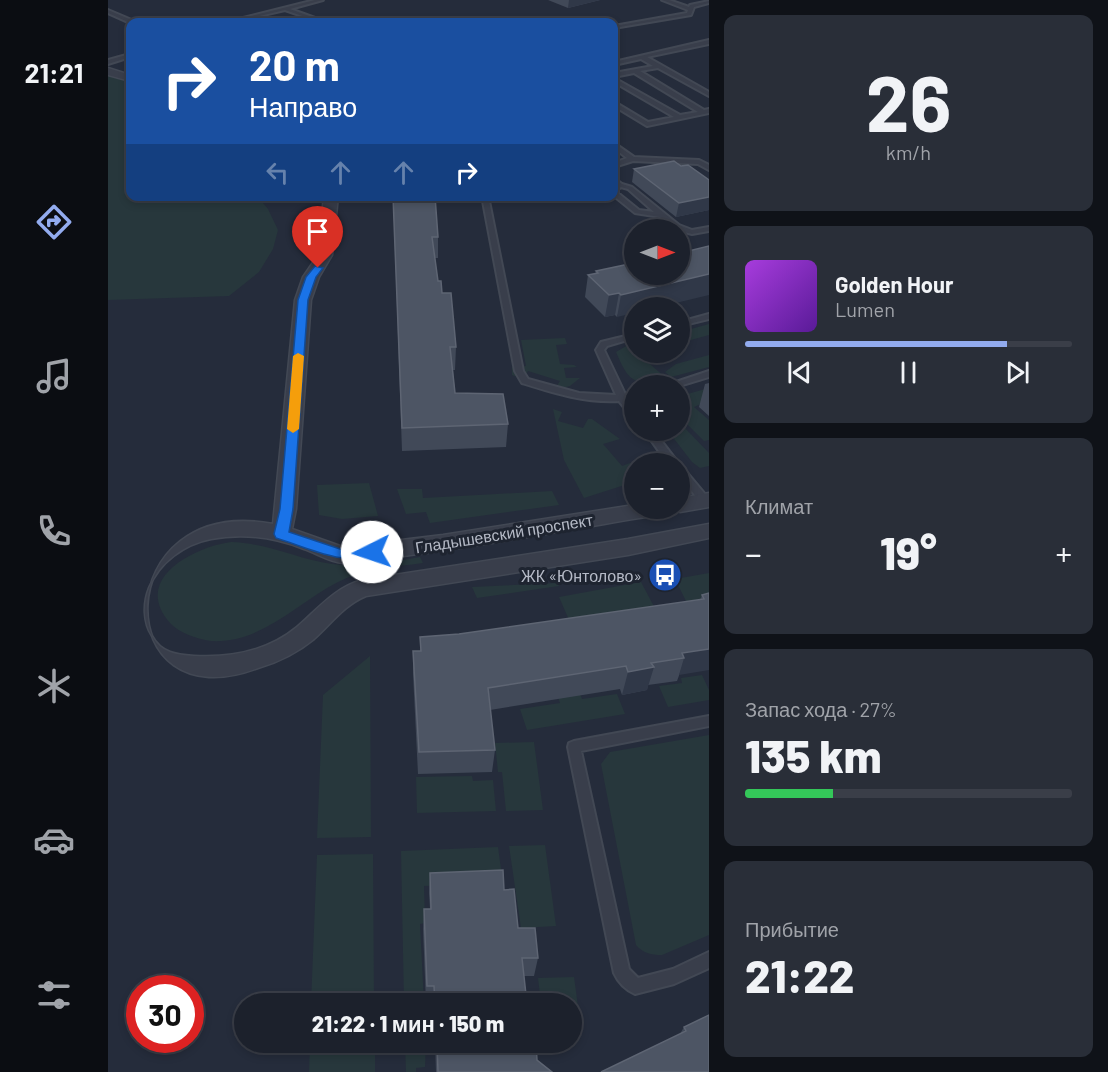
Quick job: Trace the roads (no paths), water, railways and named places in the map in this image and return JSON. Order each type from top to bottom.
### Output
[{"type":"street","points":[[108,70],[126,77]]},
{"type":"street","points":[[281,534],[286,509],[303,300],[311,277],[325,255],[330,201]]},
{"type":"street","points":[[690,503],[707,500]]},
{"type":"street","name":"Гладышевский проспект","points":[[624,513],[443,543],[342,555],[281,534],[249,529],[224,529],[183,541],[167,551],[142,578],[133,606],[133,617],[139,633],[150,651],[158,658],[194,665],[245,662],[285,647],[303,635],[334,602],[362,588],[628,547],[709,531]]},
{"type":"lane","points":[[246,18],[321,0]]},
{"type":"lane","points":[[664,0],[691,9]]},
{"type":"lane","points":[[618,26],[689,14],[692,6],[709,2]]},
{"type":"lane","points":[[285,9],[311,18]]},
{"type":"lane","points":[[108,11],[126,19]]},
{"type":"lane","points":[[618,62],[709,42]]},
{"type":"lane","points":[[702,44],[709,47]]},
{"type":"lane","points":[[642,57],[709,94]]},
{"type":"lane","points":[[108,62],[126,59]]},
{"type":"lane","points":[[618,74],[659,66]]},
{"type":"lane","points":[[635,71],[707,113]]},
{"type":"lane","points":[[618,82],[679,117]]},
{"type":"lane","points":[[618,106],[647,124],[707,113]]},
{"type":"lane","points":[[618,148],[632,159]]},
{"type":"lane","points":[[618,164],[632,159],[699,162],[709,168]]},
{"type":"lane","points":[[618,183],[630,188],[676,227],[692,232],[709,229]]},
{"type":"lane","points":[[618,197],[636,212],[662,215]]},
{"type":"lane","points":[[486,201],[519,371],[525,381],[575,396],[622,398]]},
{"type":"lane","points":[[690,321],[709,316]]},
{"type":"lane","points":[[624,339],[604,344],[600,350],[624,401]]},
{"type":"lane","points":[[690,380],[709,374]]},
{"type":"lane","points":[[656,441],[666,453]]},
{"type":"lane","points":[[690,481],[707,500]]},
{"type":"lane","points":[[709,721],[574,747],[622,973],[635,986],[674,976],[709,960]]},
{"type":"place","name":"ЖК «Юнтолово»","points":[[665,575]]}]
